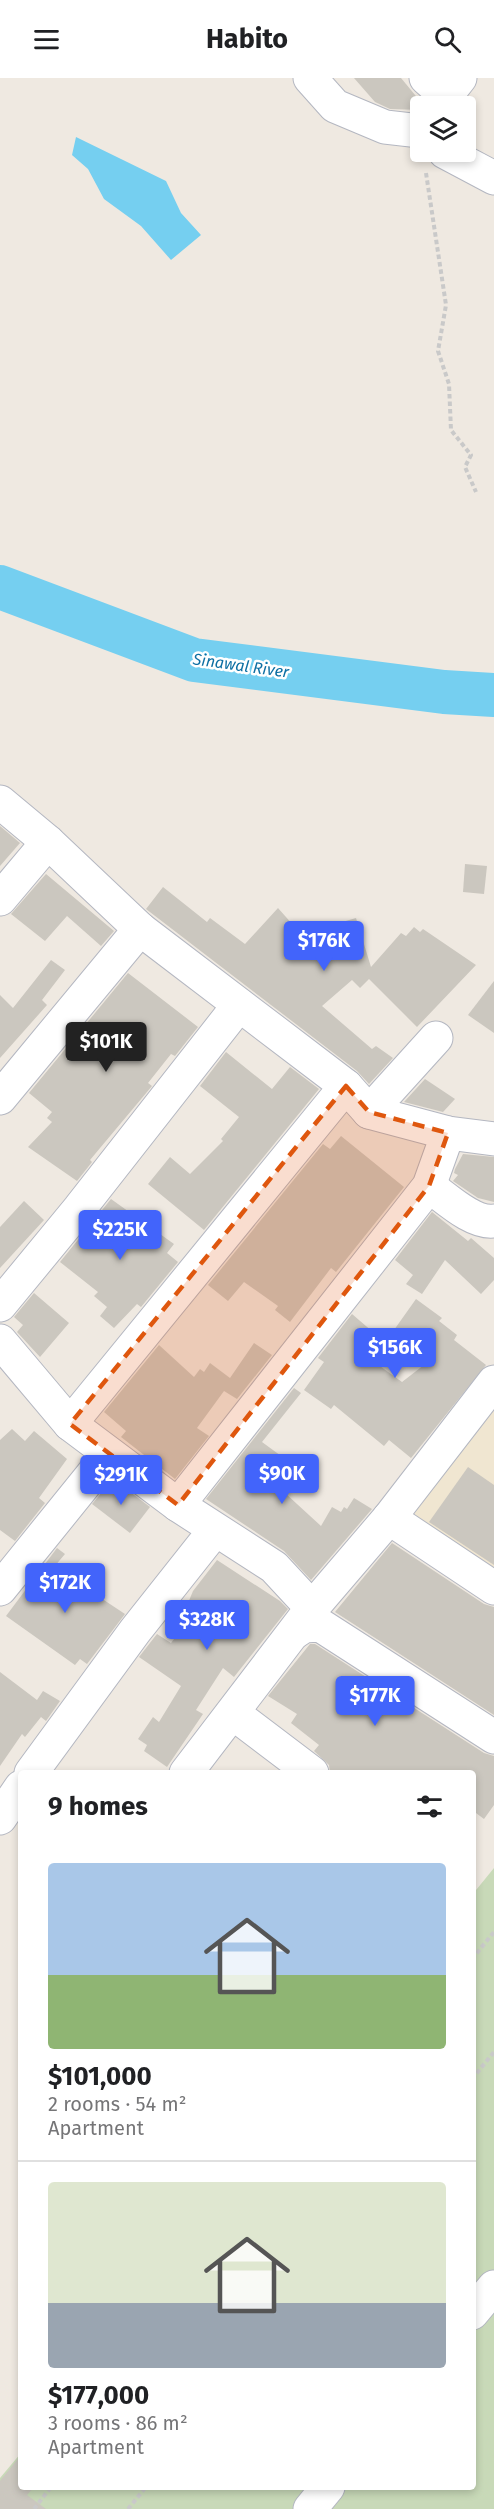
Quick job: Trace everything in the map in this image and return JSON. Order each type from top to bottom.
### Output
[{"type":"street","points":[[310,78],[335,106],[385,127],[410,130]]},
{"type":"street","points":[[449,162],[494,178]]},
{"type":"street","points":[[0,802],[48,842],[140,929],[346,1086],[369,1112],[448,1133],[494,1139]]},
{"type":"street","points":[[0,899],[48,842]]},
{"type":"street","points":[[0,1098],[140,929]]},
{"type":"street","points":[[0,1305],[80,1209],[239,1005]]},
{"type":"street","points":[[369,1112],[436,1038]]},
{"type":"street","points":[[70,1424],[346,1086]]},
{"type":"street","points":[[178,1505],[429,1186],[448,1133]]},
{"type":"street","points":[[429,1186],[468,1213],[488,1222],[494,1221]]},
{"type":"street","points":[[0,1341],[70,1424],[178,1505],[274,1567],[304,1620],[304,1626],[320,1625],[494,1737]]},
{"type":"street","points":[[188,1770],[304,1620],[389,1518],[494,1382]]},
{"type":"street","points":[[4,1577],[109,1454]]},
{"type":"street","points":[[389,1518],[494,1588]]},
{"type":"street","points":[[33,1770],[135,1631],[215,1530]]},
{"type":"street","points":[[233,1713],[308,1770]]},
{"type":"street","points":[[0,1818],[18,1791]]},
{"type":"street","points":[[476,2308],[494,2287]]},
{"type":"street","points":[[310,2509],[326,2490]]},
{"type":"path","points":[[435,162],[446,305],[438,351],[449,384],[451,430],[471,455],[465,467],[476,492]]},
{"type":"path","points":[[476,1954],[494,1932]]},
{"type":"path","points":[[476,2074],[494,2052]]},
{"type":"path","points":[[34,2509],[49,2490]]},
{"type":"path","points":[[128,2509],[144,2490]]},
{"type":"highlighted area","points":[[346,1086],[369,1112],[448,1133],[429,1186],[178,1505],[70,1424]]},
{"type":"shaded area","points":[[494,1405],[494,1586],[404,1527]]},
{"type":"green space","points":[[494,1868],[494,2509],[0,2509],[0,2478],[18,2457],[18,2490],[476,2490],[476,1890]]},
{"type":"water","points":[[76,137],[166,181],[181,213],[201,235],[171,260],[141,226],[104,199],[88,169],[72,155]]},
{"type":"building","points":[[354,78],[401,78],[416,96],[410,96],[410,110],[390,109],[375,102]]},
{"type":"building","points":[[0,826],[20,843],[0,866]]},
{"type":"building","points":[[465,864],[487,866],[484,894],[463,892]]},
{"type":"building","points":[[46,874],[114,931],[101,946],[67,916],[45,941],[11,914]]},
{"type":"building","points":[[163,887],[207,922],[210,918],[245,944],[278,908],[301,934],[356,918],[371,967],[401,933],[406,936],[414,927],[420,932],[423,929],[476,965],[417,1027],[369,979],[360,988],[352,980],[322,1006],[372,1049],[376,1046],[393,1058],[369,1084],[357,1071],[146,909]]},
{"type":"building","points":[[51,960],[65,970],[42,1000],[47,1005],[0,1058],[0,995],[13,1008]]},
{"type":"building","points":[[128,973],[198,1027],[175,1056],[171,1054],[148,1083],[152,1086],[90,1160],[92,1162],[77,1181],[28,1147],[52,1122],[47,1118],[52,1112],[29,1093]]},
{"type":"building","points":[[494,981],[494,1033],[468,1015]]},
{"type":"building","points":[[226,1052],[272,1089],[290,1067],[319,1089],[204,1230],[148,1184],[170,1157],[190,1174],[223,1141],[221,1139],[239,1117],[200,1086]]},
{"type":"building","points":[[425,1079],[455,1099],[443,1112],[404,1102]]},
{"type":"building","points":[[341,1136],[404,1187],[336,1272],[331,1268],[290,1322],[275,1310],[278,1306],[244,1282],[228,1301],[208,1285],[323,1144],[330,1149]]},
{"type":"building","points":[[463,1154],[494,1157],[494,1202],[478,1198],[453,1181],[458,1175],[454,1173]]},
{"type":"building","points":[[111,1199],[174,1244],[167,1253],[178,1262],[141,1307],[137,1304],[114,1328],[100,1316],[107,1307],[94,1296],[98,1292],[60,1262]]},
{"type":"building","points":[[24,1201],[44,1220],[0,1268],[0,1227]]},
{"type":"building","points":[[432,1212],[468,1241],[471,1238],[494,1258],[494,1280],[481,1294],[445,1260],[422,1294],[406,1284],[413,1275],[395,1260]]},
{"type":"building","points":[[34,1293],[69,1323],[40,1357],[17,1332],[23,1325],[14,1317]]},
{"type":"building","points":[[416,1299],[442,1318],[439,1321],[457,1335],[454,1340],[486,1365],[411,1458],[389,1440],[384,1446],[334,1405],[331,1409],[304,1390],[324,1362],[318,1358],[352,1314],[388,1345],[377,1364],[402,1382],[433,1358],[394,1330]]},
{"type":"building","points":[[254,1343],[272,1355],[237,1399],[224,1391],[197,1428],[209,1436],[175,1479],[121,1437],[126,1431],[104,1412],[159,1345],[194,1377],[200,1369],[204,1372],[210,1363],[230,1378]]},
{"type":"building","points":[[294,1388],[301,1393],[262,1442],[288,1461],[273,1482],[321,1526],[332,1507],[341,1512],[344,1507],[347,1509],[354,1498],[372,1509],[311,1580],[284,1551],[206,1499]]},
{"type":"building","points":[[12,1429],[25,1441],[34,1431],[67,1459],[39,1498],[45,1503],[15,1541],[0,1530],[0,1440]]},
{"type":"building","points":[[468,1467],[494,1485],[494,1565],[429,1522]]},
{"type":"building","points":[[113,1479],[150,1507],[130,1533],[92,1504]]},
{"type":"building","points":[[392,1543],[484,1604],[494,1607],[494,1715],[335,1612]]},
{"type":"building","points":[[57,1548],[65,1554],[54,1567],[125,1614],[87,1664],[80,1659],[75,1665],[6,1616]]},
{"type":"building","points":[[217,1560],[280,1601],[288,1609],[234,1677],[223,1668],[196,1710],[203,1714],[167,1767],[144,1751],[147,1745],[138,1739],[153,1717],[159,1722],[181,1686],[139,1657],[157,1634],[171,1643],[193,1614],[190,1612],[194,1608],[188,1603],[193,1591]]},
{"type":"building","points":[[310,1644],[315,1644],[484,1753],[494,1756],[494,1805],[484,1819],[476,1813],[476,1770],[330,1770],[329,1765],[314,1751],[319,1745],[291,1723],[297,1714],[268,1696]]},
{"type":"building","points":[[0,1672],[37,1700],[43,1691],[60,1701],[46,1721],[41,1717],[25,1737],[22,1734],[0,1766]]},
{"type":"building","points":[[18,2459],[18,2490],[31,2490],[27,2495],[46,2509],[0,2509],[0,2481]]},
{"type":"waterway","name":"Sinawal River","points":[[0,587],[194,660],[444,692],[494,695]]}]
